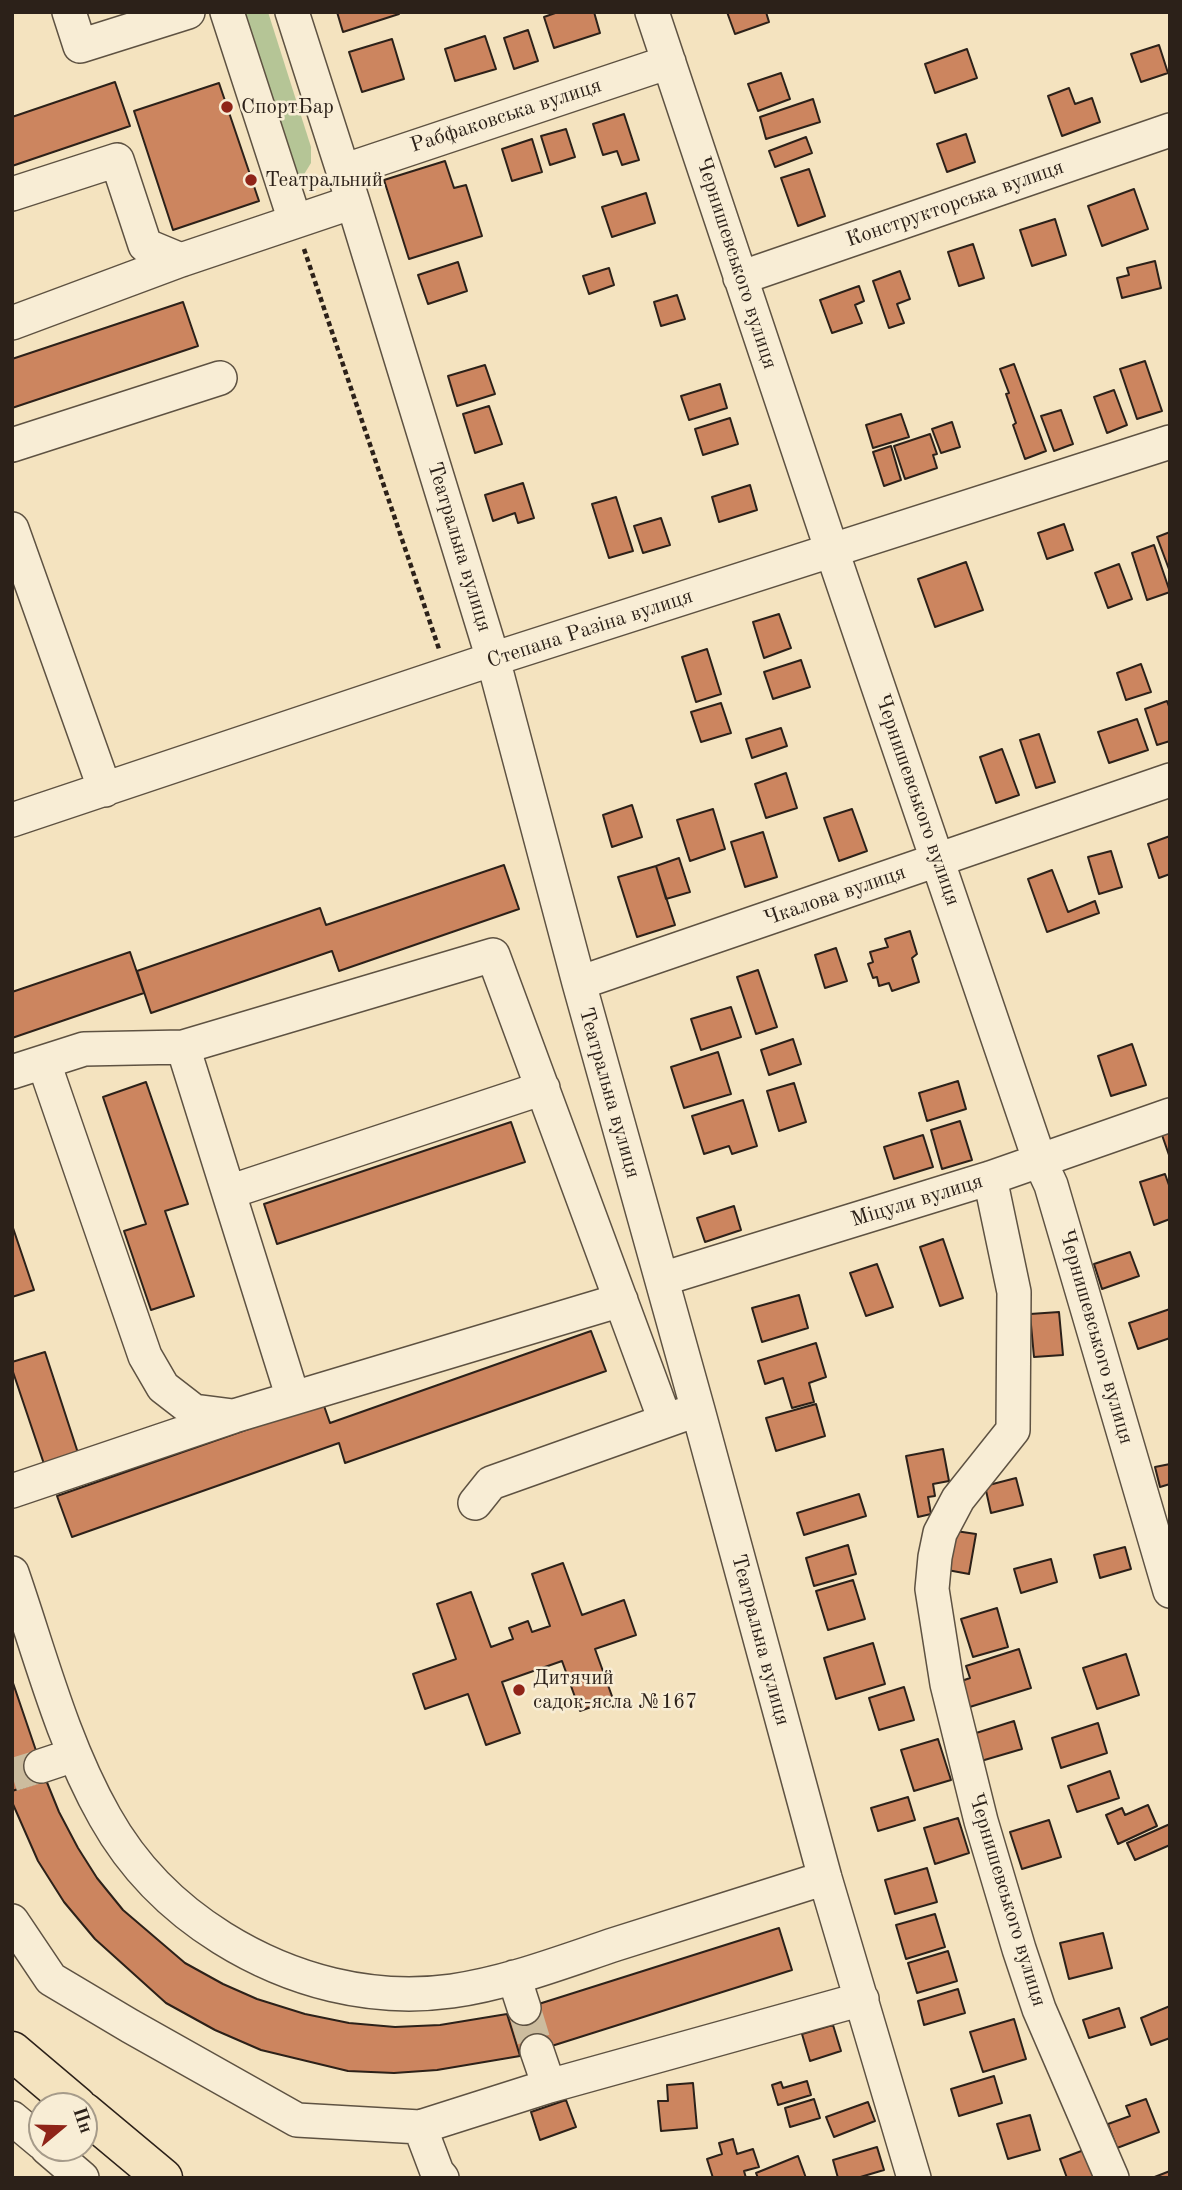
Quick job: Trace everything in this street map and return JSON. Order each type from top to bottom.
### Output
[{"type":"main road","points":[[12,2052],[60,2092]]},
{"type":"main road","points":[[98,2124],[163,2178]]},
{"type":"street","points":[[69,12],[80,47],[188,12]]},
{"type":"street","points":[[227,12],[295,221]]},
{"type":"street","name":"Театральна вулиця","points":[[292,12],[493,659],[579,984],[825,1878],[914,2178]]},
{"type":"street","name":"Чернишевського вулиця","points":[[652,12],[832,551],[1039,1159],[1051,1185],[1170,1591]]},
{"type":"street","name":"Рабфаковська вулиця","points":[[343,171],[669,62]]},
{"type":"street","name":"Конструкторська вулиця","points":[[740,278],[1170,130]]},
{"type":"street","points":[[12,194],[117,160],[145,245],[181,260]]},
{"type":"street","points":[[12,323],[181,260],[353,202]]},
{"type":"street","points":[[12,445],[220,378]]},
{"type":"street","name":"Степана Разіна вулиця","points":[[12,820],[493,659],[1170,442]]},
{"type":"street","points":[[12,529],[105,790]]},
{"type":"street","name":"Чкалова вулиця","points":[[579,984],[1170,780]]},
{"type":"street","points":[[12,1072],[84,1049],[183,1047],[494,955],[665,1420]]},
{"type":"street","points":[[183,1047],[293,1398]]},
{"type":"street","points":[[44,1063],[145,1356],[163,1387],[194,1411],[234,1416]]},
{"type":"street","points":[[229,1192],[543,1088]]},
{"type":"street","name":"Міцули вулиця","points":[[662,1279],[990,1178],[1170,1115]]},
{"type":"street","name":"Чернишевського вулиця","points":[[990,1178],[1014,1292],[1013,1430],[958,1499],[940,1533],[934,1557],[932,1589],[950,1696],[981,1821],[1019,1949],[1039,2009],[1112,2178]]},
{"type":"street","points":[[12,1491],[234,1416],[621,1300]]},
{"type":"street","points":[[475,1503],[491,1483],[698,1410]]},
{"type":"street","points":[[12,1573],[74,1755],[105,1818],[144,1874],[196,1922],[253,1958],[317,1983],[386,1993],[451,1991],[514,1977],[825,1878]]},
{"type":"street","points":[[41,1766],[74,1755]]},
{"type":"street","points":[[12,1921],[51,1979],[297,2120],[420,2127],[549,2086],[862,1999]]},
{"type":"street","points":[[514,1977],[524,2008]]},
{"type":"street","points":[[537,2051],[549,2086]]},
{"type":"street","points":[[420,2127],[436,2172],[442,2178]]},
{"type":"street","points":[[60,2162],[82,2178]]},
{"type":"path","points":[[295,221],[448,675]]},
{"type":"green space","points":[[240,12],[268,12],[311,147],[311,163],[303,176],[295,178]]},
{"type":"building","points":[[337,12],[399,12],[399,14],[343,32]]},
{"type":"building","points":[[558,12],[594,12],[600,33],[554,48],[544,17]]},
{"type":"building","points":[[727,12],[766,12],[769,22],[735,34]]},
{"type":"building","points":[[528,30],[538,61],[514,69],[504,38]]},
{"type":"building","points":[[485,36],[496,69],[455,81],[445,49]]},
{"type":"building","points":[[392,39],[404,79],[362,92],[349,52]]},
{"type":"building","points":[[1159,45],[1168,73],[1141,82],[1131,54]]},
{"type":"building","points":[[967,49],[977,78],[935,93],[925,64]]},
{"type":"building","points":[[781,73],[790,99],[758,111],[748,84]]},
{"type":"building","points":[[115,82],[130,126],[12,166],[12,117]]},
{"type":"building","points":[[219,83],[259,201],[173,230],[134,111]]},
{"type":"building","points":[[1069,88],[1075,104],[1092,98],[1100,122],[1062,136],[1048,96]]},
{"type":"building","points":[[813,99],[820,122],[766,139],[760,117]]},
{"type":"building","points":[[624,114],[639,160],[622,165],[617,151],[603,155],[593,124]]},
{"type":"building","points":[[566,129],[575,157],[550,165],[541,136]]},
{"type":"building","points":[[966,134],[975,162],[947,172],[937,144]]},
{"type":"building","points":[[806,137],[812,153],[775,167],[769,151]]},
{"type":"building","points":[[532,139],[542,172],[512,181],[502,149]]},
{"type":"building","points":[[445,161],[454,188],[466,185],[482,236],[409,259],[384,180]]},
{"type":"building","points":[[809,169],[825,216],[798,226],[781,178]]},
{"type":"building","points":[[1134,189],[1148,229],[1102,246],[1088,206]]},
{"type":"building","points":[[646,193],[655,223],[612,237],[602,207]]},
{"type":"building","points":[[1055,219],[1066,255],[1032,266],[1020,230]]},
{"type":"building","points":[[973,244],[984,278],[959,286],[948,252]]},
{"type":"building","points":[[1155,261],[1161,288],[1122,298],[1117,278],[1129,275],[1127,268]]},
{"type":"building","points":[[458,262],[467,291],[428,304],[418,275]]},
{"type":"building","points":[[609,268],[614,285],[589,294],[583,276]]},
{"type":"building","points":[[900,271],[910,299],[897,304],[904,323],[889,328],[873,281]]},
{"type":"building","points":[[859,286],[864,301],[855,305],[862,323],[832,333],[820,300]]},
{"type":"building","points":[[677,295],[685,319],[661,326],[654,302]]},
{"type":"building","points":[[183,302],[198,346],[12,408],[12,359]]},
{"type":"building","points":[[1145,361],[1162,411],[1137,419],[1120,369]]},
{"type":"building","points":[[1014,364],[1046,451],[1025,459],[1013,425],[1016,423],[1000,369]]},
{"type":"building","points":[[485,365],[495,394],[457,406],[448,376]]},
{"type":"building","points":[[720,384],[727,408],[689,420],[681,396]]},
{"type":"building","points":[[1114,390],[1127,425],[1107,433],[1094,397]]},
{"type":"building","points":[[489,406],[502,444],[475,453],[463,414]]},
{"type":"building","points":[[1061,410],[1073,444],[1054,451],[1041,416]]},
{"type":"building","points":[[901,414],[909,437],[873,448],[866,425]]},
{"type":"building","points":[[730,418],[738,444],[703,455],[695,429]]},
{"type":"building","points":[[952,422],[960,447],[941,453],[932,429]]},
{"type":"building","points":[[930,434],[937,454],[933,455],[937,468],[905,479],[894,446]]},
{"type":"building","points":[[891,446],[901,480],[884,486],[873,452]]},
{"type":"building","points":[[523,483],[534,518],[518,523],[515,513],[493,521],[485,495]]},
{"type":"building","points":[[750,485],[757,510],[719,522],[712,497]]},
{"type":"building","points":[[616,497],[633,551],[609,558],[592,504]]},
{"type":"building","points":[[661,518],[670,545],[643,553],[634,526]]},
{"type":"building","points":[[1064,524],[1073,550],[1047,559],[1038,533]]},
{"type":"building","points":[[1170,532],[1170,572],[1157,537]]},
{"type":"building","points":[[1154,545],[1170,592],[1147,600],[1132,553]]},
{"type":"building","points":[[966,562],[983,610],[935,627],[918,579]]},
{"type":"building","points":[[1119,564],[1132,599],[1108,608],[1095,573]]},
{"type":"building","points":[[779,614],[791,648],[764,658],[753,622]]},
{"type":"building","points":[[707,649],[721,694],[696,702],[682,657]]},
{"type":"building","points":[[801,660],[810,687],[773,699],[764,672]]},
{"type":"building","points":[[1141,664],[1151,692],[1126,700],[1117,673]]},
{"type":"building","points":[[1167,701],[1170,709],[1170,741],[1157,745],[1145,709]]},
{"type":"building","points":[[721,703],[731,733],[701,742],[691,712]]},
{"type":"building","points":[[1137,719],[1148,750],[1109,763],[1098,732]]},
{"type":"building","points":[[781,728],[787,746],[752,758],[746,739]]},
{"type":"building","points":[[1039,734],[1055,782],[1036,788],[1020,740]]},
{"type":"building","points":[[1002,749],[1019,795],[996,803],[980,757]]},
{"type":"building","points":[[786,773],[797,808],[766,818],[755,784]]},
{"type":"building","points":[[632,805],[642,837],[612,847],[603,815]]},
{"type":"building","points":[[713,809],[725,849],[690,861],[677,820]]},
{"type":"building","points":[[852,809],[867,851],[839,861],[824,818]]},
{"type":"building","points":[[763,832],[777,877],[745,887],[731,842]]},
{"type":"building","points":[[1170,836],[1170,874],[1159,878],[1148,844]]},
{"type":"building","points":[[1111,851],[1122,887],[1099,894],[1088,857]]},
{"type":"building","points":[[679,858],[690,892],[666,899],[656,866]]},
{"type":"building","points":[[504,865],[519,909],[339,971],[332,951],[151,1013],[137,971],[320,908],[326,925]]},
{"type":"building","points":[[656,866],[675,925],[637,937],[618,877]]},
{"type":"building","points":[[1052,870],[1068,912],[1095,901],[1099,913],[1047,932],[1028,879]]},
{"type":"building","points":[[910,931],[917,954],[912,958],[919,982],[892,991],[889,983],[879,986],[877,977],[873,978],[868,964],[873,962],[870,952],[888,947],[885,939]]},
{"type":"building","points":[[836,948],[847,981],[825,988],[815,955]]},
{"type":"building","points":[[130,952],[144,993],[12,1038],[12,992]]},
{"type":"building","points":[[758,970],[777,1027],[756,1034],[737,977]]},
{"type":"building","points":[[731,1007],[741,1037],[701,1050],[691,1019]]},
{"type":"building","points":[[793,1039],[801,1064],[769,1075],[761,1050]]},
{"type":"building","points":[[1132,1044],[1146,1085],[1111,1096],[1098,1056]]},
{"type":"building","points":[[718,1052],[731,1094],[684,1108],[671,1067]]},
{"type":"building","points":[[958,1081],[966,1109],[927,1121],[919,1093]]},
{"type":"building","points":[[146,1082],[188,1204],[165,1211],[194,1296],[151,1310],[124,1231],[146,1224],[103,1097]]},
{"type":"building","points":[[794,1083],[806,1122],[779,1131],[767,1091]]},
{"type":"building","points":[[743,1100],[757,1146],[732,1154],[729,1146],[704,1154],[692,1116]]},
{"type":"building","points":[[960,1121],[972,1160],[942,1169],[931,1130]]},
{"type":"building","points":[[511,1122],[525,1162],[277,1244],[264,1204]]},
{"type":"building","points":[[1170,1132],[1170,1158],[1162,1135]]},
{"type":"building","points":[[923,1135],[933,1167],[894,1179],[884,1147]]},
{"type":"building","points":[[1165,1174],[1170,1188],[1170,1219],[1154,1225],[1140,1182]]},
{"type":"building","points":[[734,1206],[741,1230],[705,1242],[697,1218]]},
{"type":"building","points":[[12,1225],[34,1290],[12,1297]]},
{"type":"building","points":[[943,1239],[963,1298],[940,1306],[920,1247]]},
{"type":"building","points":[[1130,1252],[1139,1276],[1102,1289],[1094,1264]]},
{"type":"building","points":[[877,1264],[893,1307],[866,1316],[850,1273]]},
{"type":"building","points":[[799,1295],[808,1328],[762,1342],[752,1308]]},
{"type":"building","points":[[1170,1309],[1170,1338],[1138,1349],[1129,1323]]},
{"type":"building","points":[[1059,1312],[1063,1355],[1034,1357],[1030,1314]]},
{"type":"building","points":[[591,1331],[606,1371],[345,1463],[339,1443],[72,1537],[57,1496],[323,1403],[330,1423]]},
{"type":"building","points":[[816,1343],[826,1377],[809,1383],[814,1402],[792,1408],[783,1378],[765,1384],[758,1361]]},
{"type":"building","points":[[45,1352],[78,1453],[44,1464],[12,1362]]},
{"type":"building","points":[[816,1404],[825,1436],[776,1451],[766,1418]]},
{"type":"building","points":[[943,1449],[949,1481],[933,1484],[935,1496],[928,1497],[931,1514],[918,1517],[906,1456]]},
{"type":"building","points":[[1170,1464],[1170,1484],[1160,1487],[1155,1467]]},
{"type":"building","points":[[1016,1478],[1023,1505],[991,1513],[985,1486]]},
{"type":"building","points":[[859,1494],[866,1516],[804,1535],[797,1513]]},
{"type":"building","points":[[949,1530],[976,1534],[969,1574],[942,1569]]},
{"type":"building","points":[[848,1545],[856,1574],[814,1586],[806,1558]]},
{"type":"building","points":[[1125,1547],[1131,1569],[1100,1578],[1094,1555]]},
{"type":"building","points":[[1051,1559],[1057,1582],[1021,1593],[1014,1569]]},
{"type":"building","points":[[563,1563],[582,1615],[624,1600],[636,1635],[595,1649],[613,1699],[580,1711],[562,1661],[502,1682],[520,1733],[486,1745],[468,1694],[425,1709],[413,1674],[456,1659],[437,1604],[471,1592],[491,1647],[513,1639],[509,1628],[528,1621],[532,1632],[550,1626],[532,1574]]},
{"type":"building","points":[[853,1580],[865,1619],[828,1630],[816,1591]]},
{"type":"building","points":[[997,1608],[1008,1647],[973,1657],[961,1619]]},
{"type":"building","points":[[873,1643],[885,1684],[836,1699],[824,1658]]},
{"type":"building","points":[[1019,1649],[1031,1688],[960,1710],[953,1684],[970,1678],[966,1666]]},
{"type":"building","points":[[1126,1654],[1139,1695],[1097,1709],[1083,1668]]},
{"type":"building","points":[[12,1680],[46,1780],[12,1791]]},
{"type":"building","points":[[904,1687],[914,1720],[879,1730],[869,1698]]},
{"type":"building","points":[[1014,1721],[1022,1749],[981,1761],[973,1734]]},
{"type":"building","points":[[1098,1723],[1107,1753],[1061,1768],[1052,1738]]},
{"type":"building","points":[[938,1739],[951,1780],[914,1791],[901,1750]]},
{"type":"building","points":[[1110,1771],[1119,1798],[1077,1812],[1068,1786]]},
{"type":"building","points":[[46,1780],[59,1812],[97,1878],[123,1910],[185,1963],[257,1999],[305,2014],[349,2023],[395,2027],[440,2025],[507,2014],[520,2056],[437,2070],[394,2073],[348,2071],[261,2050],[215,2030],[166,2003],[95,1939],[64,1902],[38,1861],[12,1802],[12,1791]]},
{"type":"building","points":[[908,1797],[915,1820],[878,1831],[871,1808]]},
{"type":"building","points":[[1148,1805],[1157,1826],[1118,1844],[1106,1815],[1122,1808],[1125,1815]]},
{"type":"building","points":[[958,1818],[969,1853],[935,1864],[924,1828]]},
{"type":"building","points":[[1049,1820],[1061,1857],[1022,1869],[1010,1832]]},
{"type":"building","points":[[1170,1824],[1170,1845],[1135,1860],[1127,1843]]},
{"type":"building","points":[[927,1868],[937,1902],[895,1914],[885,1880]]},
{"type":"building","points":[[935,1914],[945,1947],[906,1959],[896,1925]]},
{"type":"building","points":[[779,1928],[792,1970],[520,2056],[507,2014]]},
{"type":"building","points":[[1103,1933],[1112,1968],[1069,1979],[1060,1943]]},
{"type":"building","points":[[948,1951],[957,1981],[917,1993],[908,1963]]},
{"type":"building","points":[[958,1989],[965,2013],[924,2025],[918,2001]]},
{"type":"building","points":[[1170,2006],[1170,2038],[1151,2045],[1141,2018]]},
{"type":"building","points":[[1119,2008],[1125,2027],[1089,2038],[1083,2020]]},
{"type":"building","points":[[1014,2019],[1026,2059],[983,2072],[970,2032]]},
{"type":"building","points":[[833,2025],[841,2051],[810,2061],[802,2034]]},
{"type":"building","points":[[994,2076],[1002,2103],[959,2116],[951,2089]]},
{"type":"building","points":[[807,2081],[811,2095],[778,2105],[772,2085],[781,2082],[783,2088]]},
{"type":"building","points":[[693,2083],[697,2128],[661,2131],[658,2101],[668,2101],[667,2085]]},
{"type":"building","points":[[814,2099],[820,2118],[790,2127],[785,2108]]},
{"type":"building","points":[[1146,2099],[1159,2132],[1117,2148],[1108,2124],[1130,2116],[1126,2106]]},
{"type":"building","points":[[566,2100],[576,2127],[540,2140],[531,2112]]},
{"type":"building","points":[[868,2102],[875,2121],[834,2137],[826,2117]]},
{"type":"building","points":[[1030,2115],[1040,2150],[1008,2159],[997,2124]]},
{"type":"building","points":[[733,2139],[737,2154],[753,2149],[759,2167],[744,2171],[746,2178],[713,2178],[707,2159],[722,2154],[719,2143]]},
{"type":"building","points":[[877,2147],[884,2170],[857,2178],[838,2178],[833,2160]]},
{"type":"building","points":[[1084,2150],[1095,2178],[1067,2178],[1060,2159]]},
{"type":"building","points":[[798,2156],[806,2178],[758,2178],[756,2173]]},
{"type":"building","points":[[1170,2171],[1170,2178],[1152,2178]]},
{"type":"tunnel","points":[[12,1775],[41,1766]]},
{"type":"tunnel","points":[[524,2008],[537,2051]]},
{"type":"place","name":"СпортБар","points":[[227,107]]},
{"type":"place","name":"Театральний","points":[[251,180]]},
{"type":"place","name":"Дитячий садок-ясла №167","points":[[519,1690]]}]
